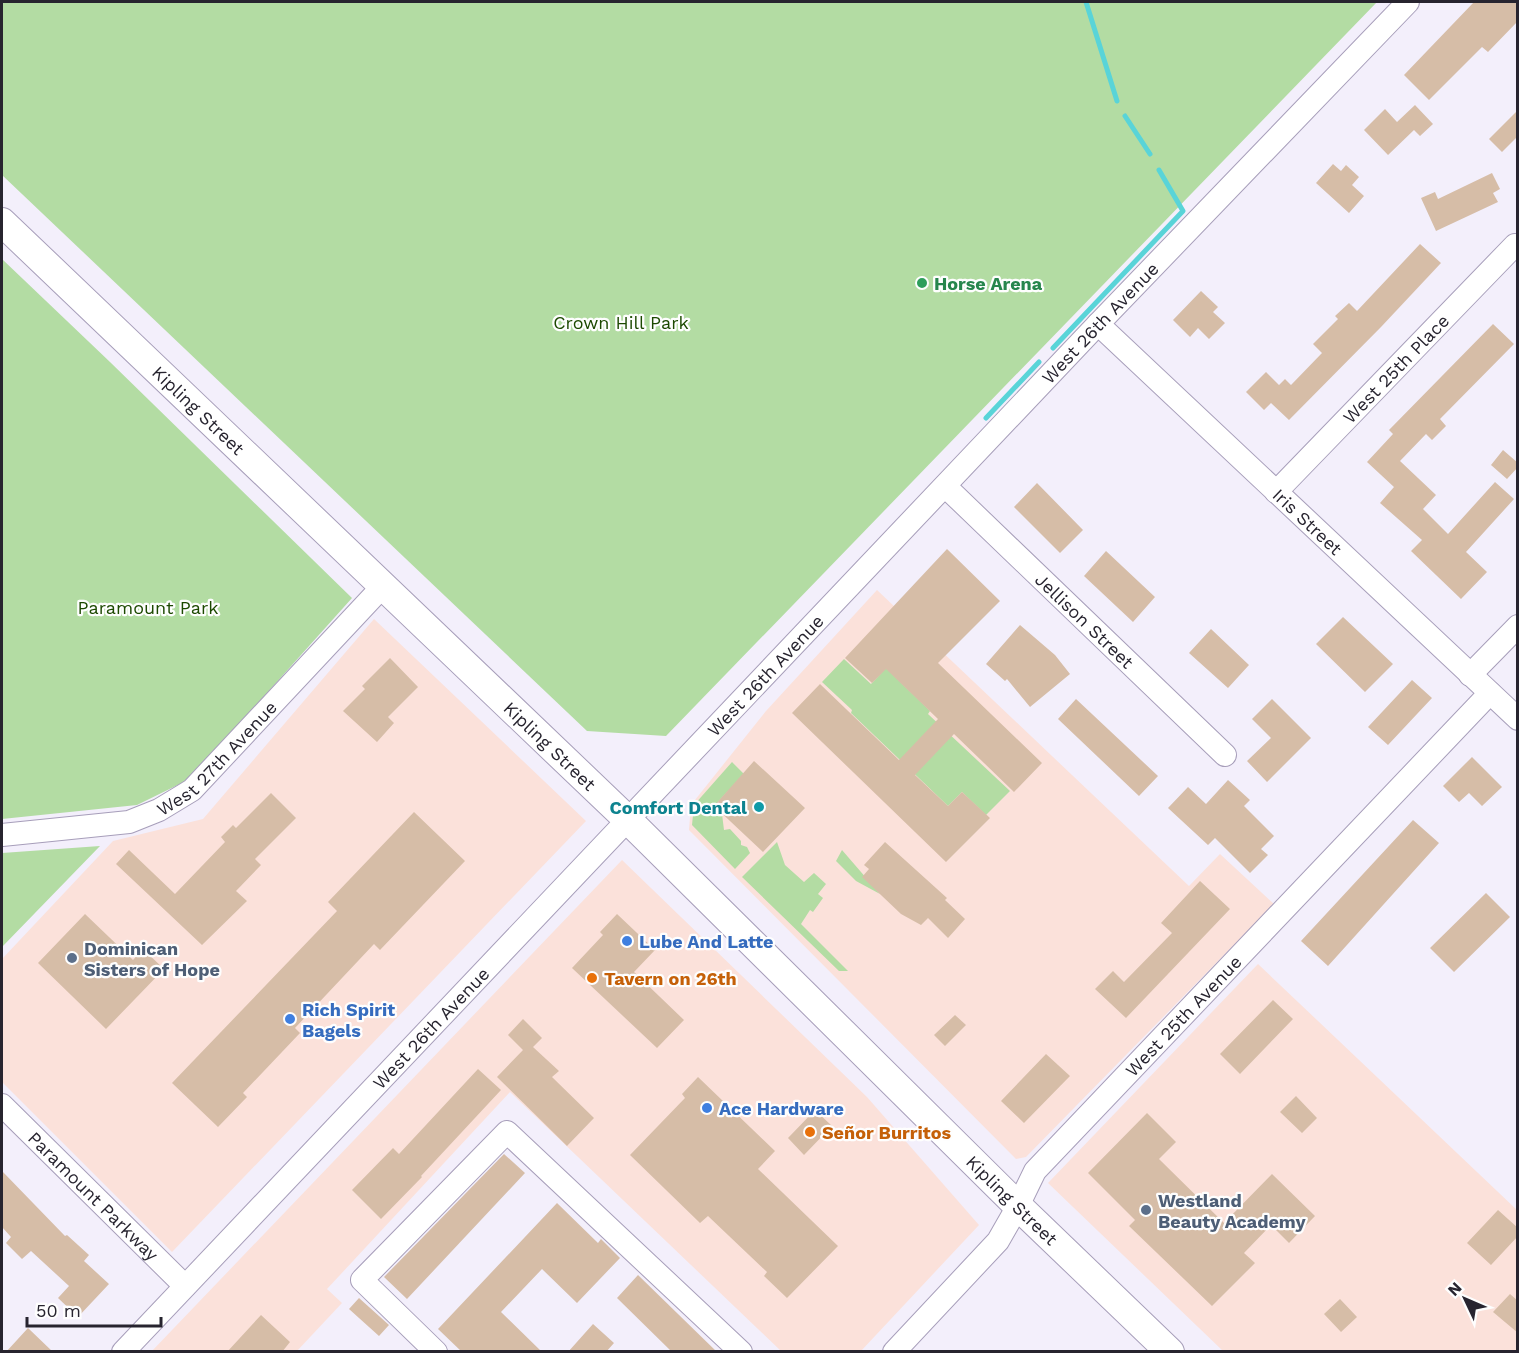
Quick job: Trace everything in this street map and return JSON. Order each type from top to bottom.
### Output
[{"type":"main road","name":"Kipling Street","points":[[2,222],[628,820],[1018,1206],[1170,1352]]},
{"type":"street","name":"West 26th Avenue","points":[[123,1352],[1098,324],[1408,2]]},
{"type":"street","name":"West 25th Place","points":[[1276,492],[1515,244]]},
{"type":"street","name":"Iris Street","points":[[1098,324],[1518,719]]},
{"type":"street","name":"Jellison Street","points":[[945,486],[1226,755]]},
{"type":"street","name":"West 27th Avenue","points":[[2,835],[129,822],[159,810],[192,790],[383,586]]},
{"type":"street","points":[[1470,675],[1518,626]]},
{"type":"street","name":"West 25th Avenue","points":[[894,1352],[998,1241],[1035,1171],[1490,693]]},
{"type":"street","name":"Paramount Parkway","points":[[2,1105],[185,1286]]},
{"type":"street","points":[[436,1352],[362,1280],[507,1132],[741,1352]]},
{"type":"shaded area","points":[[877,590],[1189,886],[1220,854],[1274,904],[1026,1157],[1016,1159],[689,830],[691,805],[766,711]]},
{"type":"shaded area","points":[[374,619],[586,821],[172,1252],[2,1082],[2,959],[113,841],[203,819]]},
{"type":"shaded area","points":[[622,860],[867,1097],[979,1225],[861,1351],[781,1351],[510,1092],[327,1289],[342,1303],[297,1351],[151,1352]]},
{"type":"shaded area","points":[[1258,964],[1517,1210],[1517,1351],[1223,1351],[1048,1183]]},
{"type":"green space","name":"Crown Hill Park","points":[[2,2],[1377,2],[666,736],[587,731],[2,175]]},
{"type":"green space","name":"Paramount Park","points":[[2,259],[352,598],[190,779],[137,805],[2,819]]},
{"type":"green space","points":[[844,659],[871,684],[886,668],[930,711],[928,714],[1010,791],[986,815],[962,792],[948,806],[822,682]]},
{"type":"green space","points":[[732,762],[744,774],[714,806],[722,814],[724,830],[730,829],[750,853],[735,869],[692,825],[694,805]]},
{"type":"green space","points":[[777,842],[785,865],[804,882],[814,873],[826,884],[818,894],[823,898],[813,912],[810,910],[801,924],[848,971],[839,971],[742,877]]},
{"type":"green space","points":[[100,846],[2,947],[2,853]]},
{"type":"green space","points":[[842,850],[880,894],[856,881],[836,861]]},
{"type":"building","points":[[1474,2],[1518,2],[1518,21],[1488,52],[1482,47],[1429,100],[1404,75]]},
{"type":"building","points":[[1415,105],[1433,124],[1420,136],[1414,130],[1388,155],[1364,130],[1385,109],[1397,122]]},
{"type":"building","points":[[1518,110],[1518,136],[1502,152],[1489,139]]},
{"type":"building","points":[[1333,164],[1341,171],[1346,165],[1359,177],[1352,185],[1364,196],[1349,213],[1316,183]]},
{"type":"building","points":[[1492,173],[1500,189],[1493,193],[1498,202],[1436,231],[1421,198],[1435,192],[1438,199]]},
{"type":"building","points":[[1420,244],[1441,263],[1289,420],[1271,403],[1264,410],[1246,392],[1266,372],[1279,385],[1285,379],[1291,385],[1322,353],[1313,344],[1338,319],[1335,316],[1349,303],[1357,311]]},
{"type":"building","points":[[1201,291],[1218,307],[1213,312],[1225,323],[1209,339],[1198,328],[1190,337],[1173,320]]},
{"type":"building","points":[[1493,324],[1514,344],[1440,419],[1446,426],[1432,440],[1426,434],[1400,461],[1436,495],[1423,509],[1448,534],[1495,482],[1514,499],[1466,552],[1487,572],[1461,599],[1411,551],[1422,540],[1380,503],[1394,487],[1367,462],[1393,434],[1389,430]]},
{"type":"building","points":[[1503,450],[1518,463],[1518,467],[1507,479],[1491,465]]},
{"type":"building","points":[[1037,483],[1083,530],[1060,553],[1014,507]]},
{"type":"building","points":[[947,549],[1000,601],[938,663],[1042,763],[1014,792],[954,734],[915,775],[948,806],[962,792],[990,818],[946,862],[792,713],[820,684],[899,760],[938,719],[886,669],[872,683],[845,658]]},
{"type":"building","points":[[1106,551],[1155,597],[1133,622],[1084,576]]},
{"type":"building","points":[[1343,617],[1393,664],[1365,692],[1316,644]]},
{"type":"building","points":[[1020,625],[1055,655],[1070,674],[1030,707],[1007,679],[1005,681],[986,664]]},
{"type":"building","points":[[1211,629],[1249,665],[1228,688],[1189,653]]},
{"type":"building","points":[[390,658],[418,687],[388,717],[394,723],[377,742],[343,711],[365,689],[362,686]]},
{"type":"building","points":[[1412,680],[1432,698],[1388,745],[1368,727]]},
{"type":"building","points":[[1076,699],[1158,776],[1139,796],[1058,719]]},
{"type":"building","points":[[1272,699],[1311,738],[1267,782],[1247,761],[1271,738],[1252,719]]},
{"type":"building","points":[[1472,757],[1502,787],[1482,806],[1469,793],[1459,802],[1443,786]]},
{"type":"building","name":"Comfort Dental","points":[[754,761],[805,808],[763,852],[714,806]]},
{"type":"building","points":[[1228,780],[1250,800],[1244,806],[1274,836],[1261,849],[1268,855],[1250,873],[1215,838],[1208,845],[1168,808],[1188,787],[1206,804]]},
{"type":"building","points":[[271,793],[296,818],[255,859],[261,865],[236,891],[247,901],[202,945],[116,864],[129,850],[175,894],[225,842],[221,837],[233,825],[236,828]]},
{"type":"building","points":[[414,812],[465,861],[380,950],[374,944],[295,1028],[300,1033],[243,1093],[247,1097],[218,1127],[172,1083],[337,911],[328,902]]},
{"type":"building","points":[[1413,820],[1439,843],[1328,966],[1301,941]]},
{"type":"building","points":[[885,842],[947,898],[945,900],[965,919],[948,938],[928,918],[921,925],[901,914],[862,877],[869,869],[864,865]]},
{"type":"building","points":[[1200,881],[1230,909],[1126,1018],[1095,989],[1113,971],[1124,982],[1172,933],[1161,923]]},
{"type":"building","points":[[1486,893],[1510,917],[1454,972],[1430,948]]},
{"type":"building","points":[[85,914],[133,960],[143,949],[164,969],[106,1029],[38,963]]},
{"type":"building","points":[[617,914],[655,950],[634,972],[684,1020],[657,1048],[572,968],[603,935],[600,932]]},
{"type":"building","points":[[1273,1000],[1293,1019],[1240,1074],[1220,1054]]},
{"type":"building","points":[[955,1015],[966,1025],[945,1046],[934,1035]]},
{"type":"building","points":[[523,1019],[542,1038],[533,1047],[559,1071],[552,1077],[594,1118],[567,1146],[497,1077],[523,1050],[508,1035]]},
{"type":"building","points":[[1046,1054],[1070,1076],[1024,1123],[1001,1101]]},
{"type":"building","points":[[478,1069],[501,1090],[381,1219],[352,1190],[393,1148],[399,1154]]},
{"type":"building","points":[[698,1077],[775,1151],[758,1169],[838,1246],[787,1298],[764,1276],[767,1272],[708,1216],[700,1223],[630,1155],[685,1098],[682,1094]]},
{"type":"building","points":[[1296,1096],[1317,1118],[1302,1133],[1280,1112]]},
{"type":"building","points":[[815,1110],[832,1126],[804,1155],[788,1138]]},
{"type":"building","points":[[1147,1113],[1176,1142],[1159,1159],[1224,1223],[1272,1174],[1315,1216],[1289,1243],[1271,1225],[1244,1253],[1255,1263],[1212,1306],[1129,1226],[1135,1220],[1088,1173]]},
{"type":"building","points":[[504,1154],[525,1173],[407,1299],[384,1277]]},
{"type":"building","points":[[2,1171],[65,1236],[67,1235],[89,1255],[84,1261],[109,1284],[78,1317],[58,1298],[69,1286],[31,1251],[22,1259],[6,1243],[11,1237],[2,1227]]},
{"type":"building","points":[[557,1203],[598,1243],[601,1239],[620,1258],[577,1303],[542,1269],[501,1312],[542,1352],[462,1352],[438,1329]]},
{"type":"building","points":[[1498,1210],[1518,1228],[1518,1236],[1491,1265],[1467,1243]]},
{"type":"building","points":[[638,1275],[717,1352],[672,1352],[617,1298]]},
{"type":"building","points":[[1510,1294],[1518,1301],[1518,1333],[1493,1312]]},
{"type":"building","points":[[359,1298],[389,1325],[379,1336],[349,1309]]},
{"type":"building","points":[[1340,1299],[1357,1317],[1341,1332],[1324,1314]]},
{"type":"building","points":[[261,1315],[290,1342],[282,1352],[227,1352]]},
{"type":"building","points":[[593,1324],[614,1343],[606,1352],[568,1352]]},
{"type":"building","points":[[28,1328],[53,1352],[6,1352]]},
{"type":"waterway","points":[[1086,2],[1117,101]]},
{"type":"waterway","points":[[1125,116],[1150,154]]},
{"type":"waterway","points":[[1053,348],[1183,211],[1159,170]]},
{"type":"waterway","points":[[986,418],[1039,362]]},
{"type":"place","name":"Horse Arena","points":[[922,283]]},
{"type":"place","name":"Comfort Dental","points":[[759,807]]},
{"type":"place","name":"Lube And Latte","points":[[627,941]]},
{"type":"place","name":"Dominican Sisters of Hope","points":[[72,958]]},
{"type":"place","name":"Tavern on 26th","points":[[592,978]]},
{"type":"place","name":"Rich Spirit Bagels","points":[[290,1019]]},
{"type":"place","name":"Ace Hardware","points":[[707,1108]]},
{"type":"place","name":"Señor Burritos","points":[[810,1132]]},
{"type":"place","name":"Westland Beauty Academy","points":[[1146,1210]]}]
